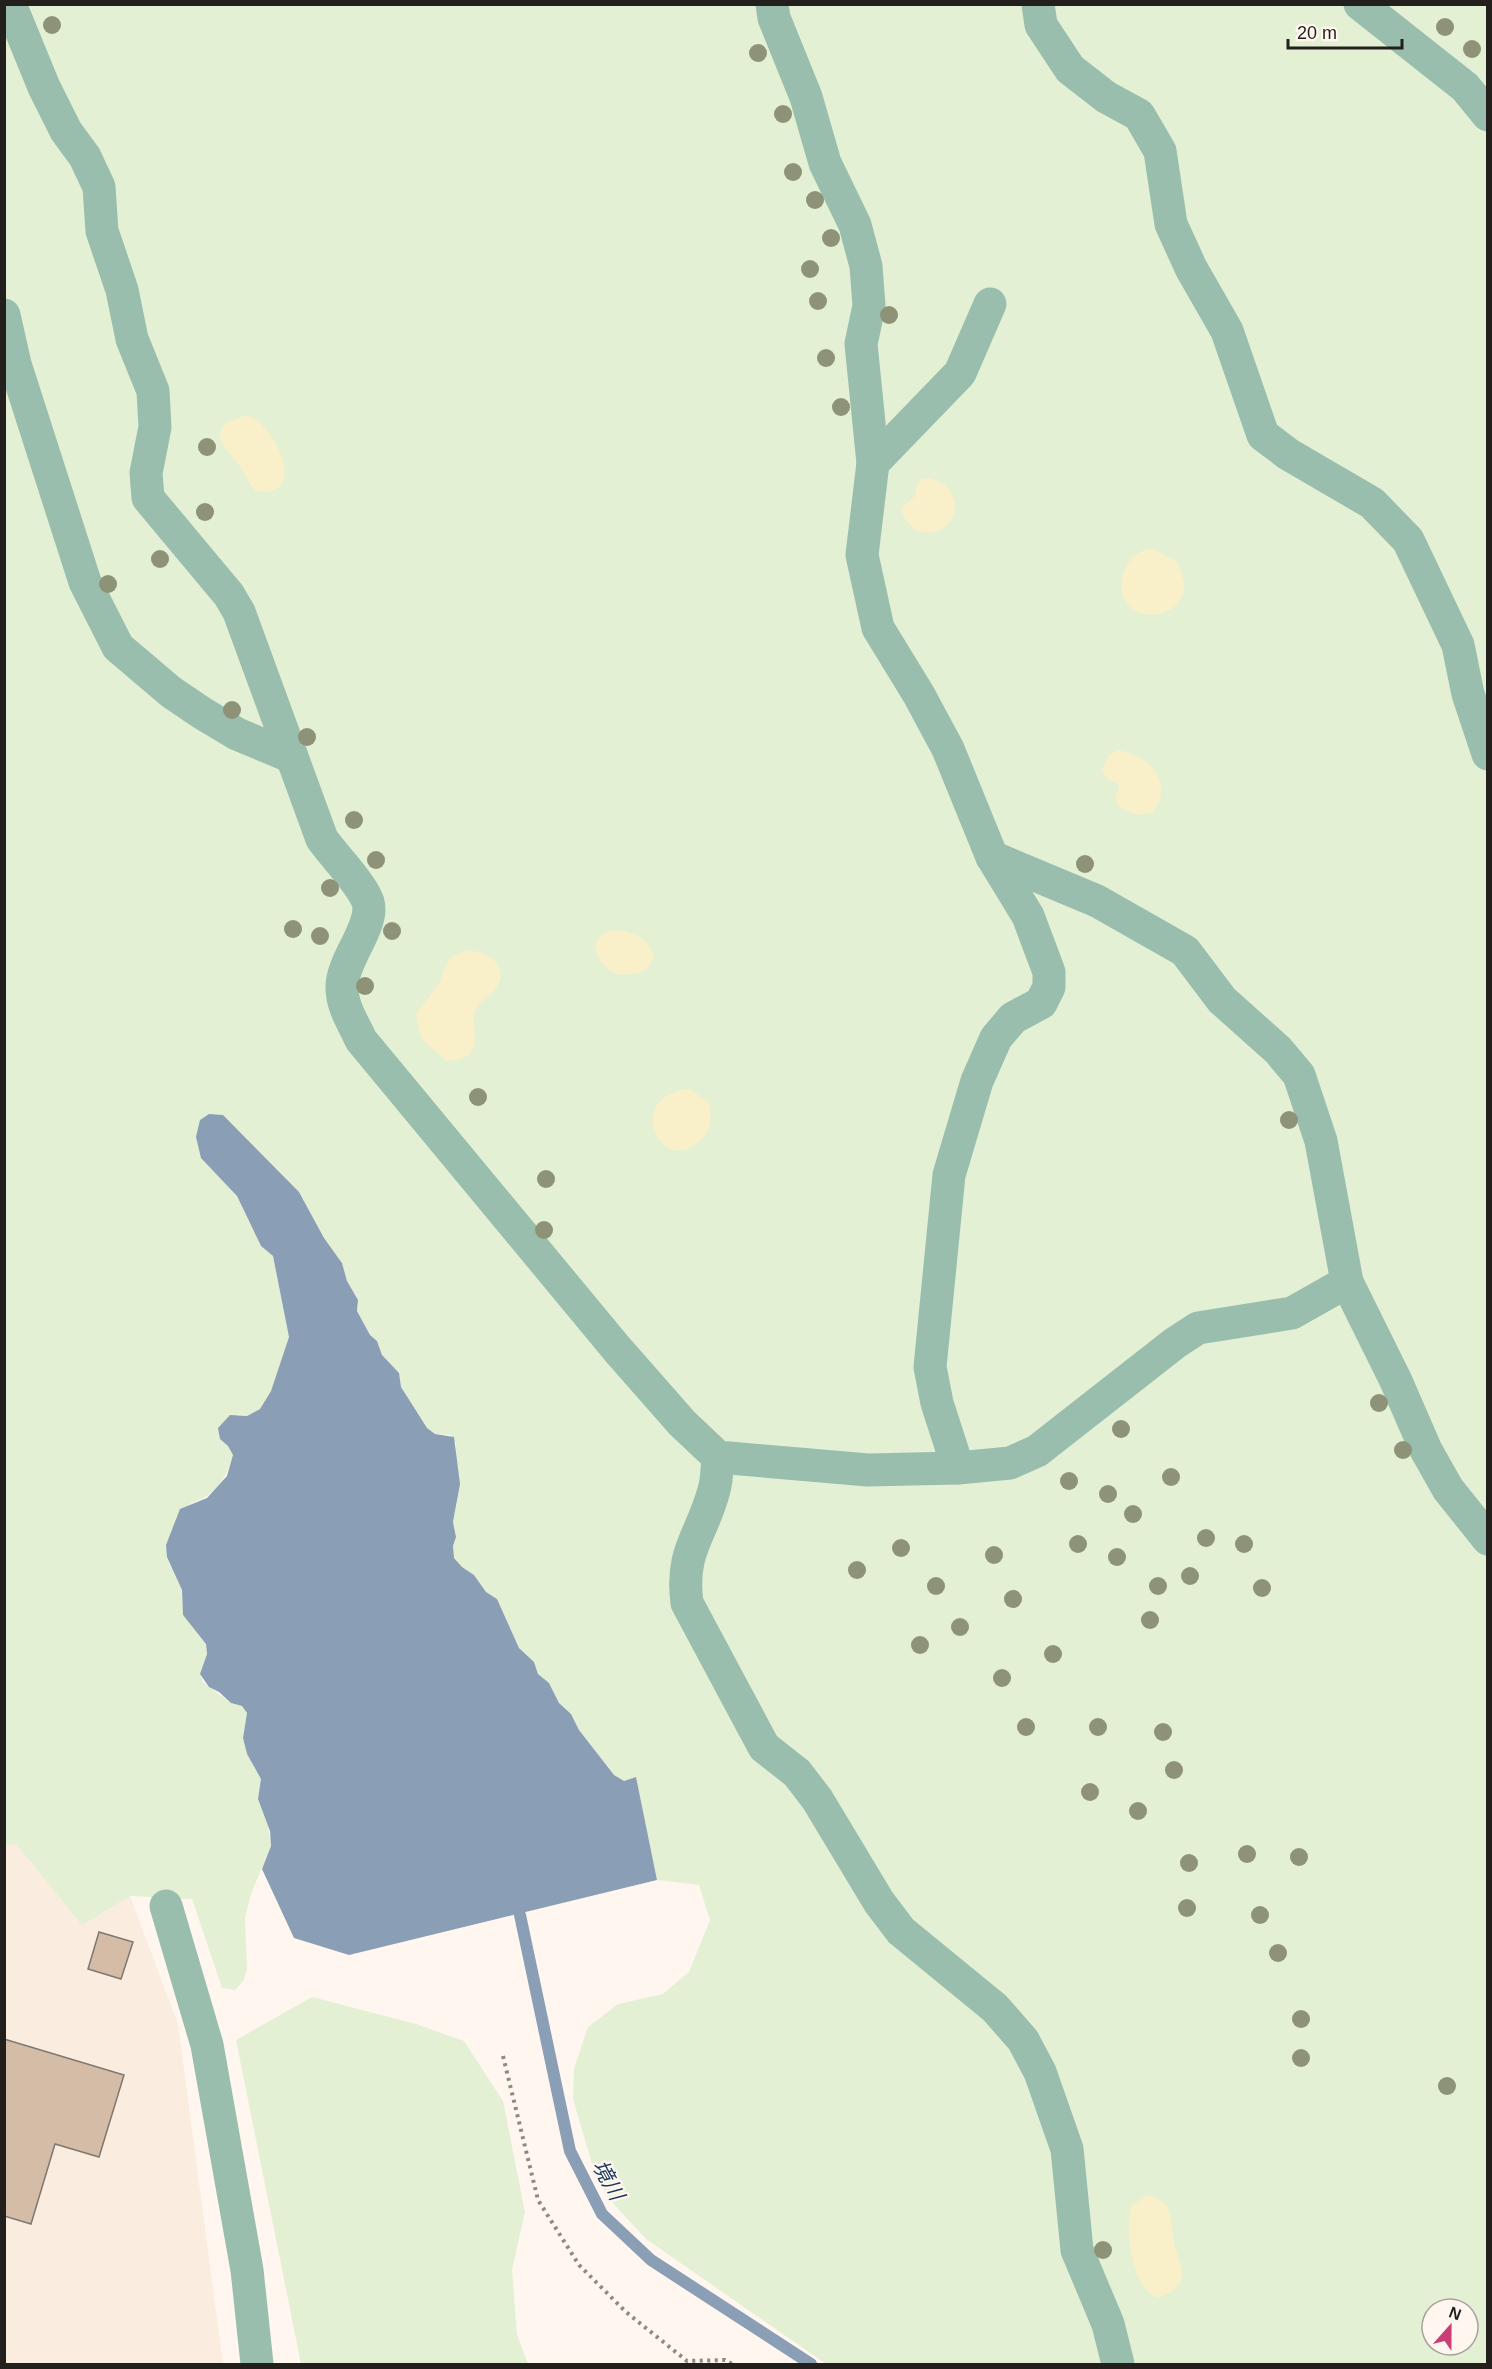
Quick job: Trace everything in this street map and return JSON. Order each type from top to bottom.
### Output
[{"type":"street","points":[[10,4],[44,87],[66,131],[85,157],[99,187],[102,231],[122,290],[132,339],[153,392],[155,427],[146,473],[148,498],[229,595],[239,612],[322,839],[340,864],[360,884],[368,903],[369,915],[346,967],[342,988],[347,1011],[361,1040],[617,1349],[682,1423],[718,1457],[868,1470],[958,1468],[1011,1463],[1037,1451],[1175,1343],[1198,1328],[1292,1313],[1347,1282]]},
{"type":"street","points":[[772,4],[774,18],[806,97],[825,163],[855,225],[866,266],[869,306],[861,344],[873,463],[862,555],[878,628],[919,695],[948,749],[992,857],[1028,916],[1049,972],[1049,987],[1041,1004],[1013,1018],[996,1038],[977,1081],[949,1175],[930,1367],[937,1403],[958,1468]]},
{"type":"street","points":[[1038,4],[1041,25],[1070,69],[1106,97],[1139,115],[1160,151],[1171,224],[1191,268],[1227,331],[1263,435],[1288,454],[1372,503],[1408,540],[1458,645],[1468,694],[1488,754]]},
{"type":"street","points":[[1360,4],[1465,87],[1488,114]]},
{"type":"street","points":[[873,463],[960,373],[990,304]]},
{"type":"street","points":[[4,315],[15,364],[85,582],[118,647],[171,692],[202,713],[237,734],[292,757]]},
{"type":"street","points":[[992,857],[1097,901],[1185,951],[1222,1000],[1278,1050],[1299,1075],[1318,1132],[1347,1282],[1396,1381],[1426,1450],[1448,1489],[1488,1539]]},
{"type":"street","points":[[718,1457],[715,1489],[688,1557],[684,1578],[687,1603],[764,1747],[797,1773],[817,1799],[879,1902],[901,1931],[995,2008],[1023,2040],[1040,2072],[1067,2149],[1077,2250],[1108,2324],[1119,2364]]},
{"type":"street","points":[[166,1906],[207,2045],[247,2270],[257,2364]]},
{"type":"path","points":[[503,2056],[538,2200],[579,2265],[626,2312],[687,2363],[725,2360],[732,2364]]},
{"type":"shaded area","points":[[16,1844],[82,1924],[130,1896],[178,2024],[223,2364],[5,2364],[4,1846]]},
{"type":"green space","points":[[4,5],[1487,5],[1487,2364],[826,2364],[646,2239],[608,2198],[592,2164],[573,2099],[574,2069],[588,2027],[618,2004],[663,1994],[689,1972],[710,1920],[699,1885],[657,1880],[636,1777],[624,1782],[614,1775],[579,1730],[571,1714],[559,1703],[549,1683],[538,1674],[534,1662],[519,1648],[497,1599],[486,1592],[474,1575],[454,1558],[453,1546],[456,1537],[453,1522],[457,1502],[456,1443],[451,1435],[435,1434],[427,1428],[401,1387],[399,1373],[382,1355],[377,1341],[370,1335],[357,1311],[358,1300],[347,1281],[342,1263],[324,1238],[299,1192],[282,1177],[222,1179],[237,1196],[261,1246],[273,1256],[289,1337],[271,1391],[260,1409],[247,1416],[238,1414],[220,1439],[233,1455],[227,1472],[213,1491],[191,1503],[167,1557],[182,1590],[183,1615],[206,1644],[207,1654],[200,1674],[203,1682],[231,1703],[242,1706],[247,1713],[243,1739],[247,1754],[261,1779],[271,1846],[251,1894],[245,1918],[247,1969],[244,1980],[235,1990],[222,1988],[192,1899],[130,1896],[82,1925],[16,1844],[5,1846]]},
{"type":"green space","points":[[312,1997],[416,2024],[464,2041],[503,2101],[525,2212],[512,2270],[517,2334],[528,2364],[301,2364],[236,2040]]},
{"type":"sand","points":[[246,415],[269,432],[283,460],[285,474],[281,484],[272,491],[256,491],[219,437],[224,424]]},
{"type":"sand","points":[[930,478],[948,488],[953,496],[954,513],[944,528],[934,532],[914,530],[903,516],[902,507],[915,496],[916,486],[921,479]]},
{"type":"sand","points":[[1151,548],[1176,561],[1184,582],[1181,598],[1171,609],[1157,614],[1142,613],[1129,606],[1122,592],[1124,571],[1128,562],[1138,553]]},
{"type":"sand","points":[[1118,750],[1140,758],[1155,771],[1160,780],[1161,790],[1154,812],[1136,815],[1119,807],[1115,797],[1119,789],[1118,784],[1109,780],[1101,771],[1109,755]]},
{"type":"sand","points":[[617,930],[640,937],[648,944],[654,956],[647,970],[618,974],[602,963],[596,951],[598,939],[603,934]]},
{"type":"sand","points":[[466,950],[490,957],[499,968],[501,975],[494,991],[477,1007],[474,1014],[474,1048],[461,1059],[446,1061],[421,1038],[416,1014],[439,983],[449,958]]},
{"type":"sand","points":[[690,1089],[709,1103],[711,1118],[709,1128],[700,1141],[685,1150],[671,1149],[661,1142],[654,1131],[653,1117],[657,1104],[669,1094]]},
{"type":"sand","points":[[1147,2195],[1163,2202],[1170,2213],[1182,2276],[1176,2288],[1157,2298],[1148,2292],[1141,2282],[1132,2257],[1130,2243],[1131,2206]]},
{"type":"water","points":[[209,1114],[223,1115],[299,1192],[324,1238],[342,1263],[347,1281],[358,1300],[357,1311],[370,1335],[377,1341],[382,1355],[399,1373],[401,1387],[427,1428],[435,1434],[454,1437],[460,1484],[453,1522],[456,1537],[453,1546],[454,1558],[474,1575],[486,1592],[497,1599],[519,1648],[534,1662],[538,1674],[549,1683],[559,1703],[571,1714],[579,1730],[614,1775],[624,1781],[636,1777],[657,1880],[349,1955],[294,1938],[262,1869],[271,1846],[270,1831],[258,1799],[261,1779],[247,1754],[243,1738],[247,1713],[242,1706],[231,1703],[219,1692],[209,1687],[200,1674],[207,1654],[206,1644],[183,1615],[182,1590],[167,1557],[166,1545],[180,1509],[207,1498],[227,1476],[233,1455],[220,1439],[218,1428],[230,1415],[247,1416],[260,1409],[271,1391],[289,1337],[273,1256],[261,1246],[237,1196],[201,1158],[196,1137],[200,1120]]},
{"type":"building","points":[[99,1932],[133,1942],[121,1979],[88,1969]]},
{"type":"building","points":[[4,2039],[124,2075],[99,2157],[55,2144],[31,2224],[4,2216]]},
{"type":"waterway","name":"境川","points":[[520,1915],[570,2151],[602,2214],[651,2260],[811,2364]]}]
